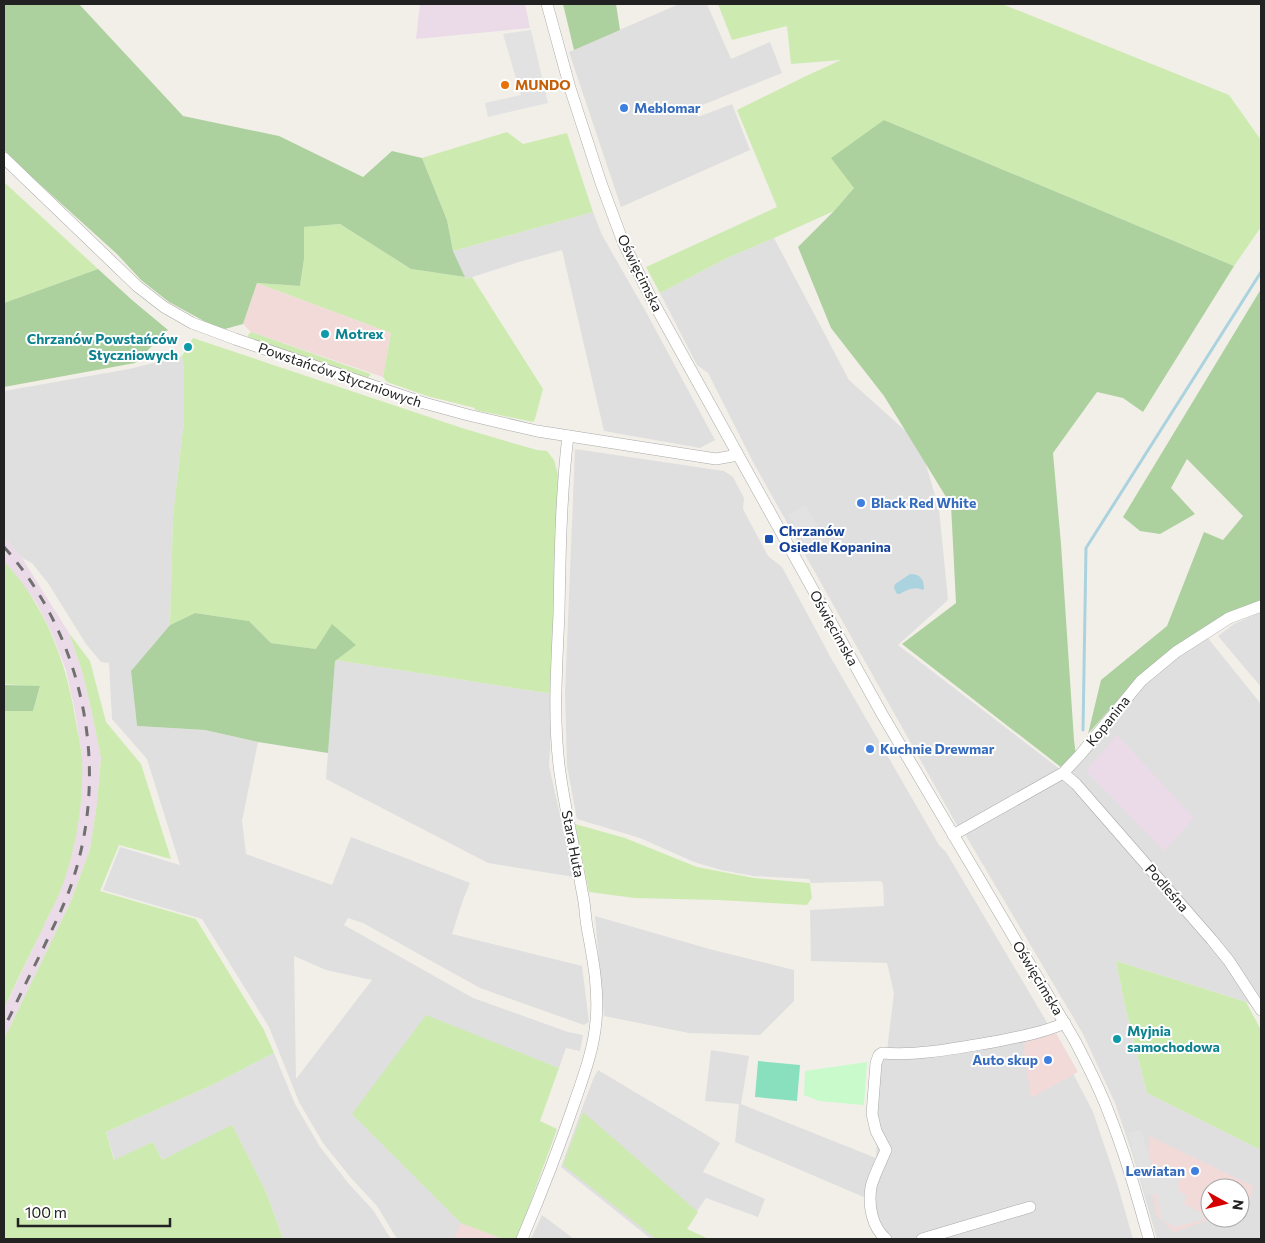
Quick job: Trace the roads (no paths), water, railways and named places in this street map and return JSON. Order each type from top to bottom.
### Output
[{"type":"street","name":"Oświęcimska","points":[[547,4],[583,131],[623,242],[651,298],[882,714],[1065,1023],[1094,1078],[1108,1110],[1126,1161],[1149,1239]]},
{"type":"street","name":"Powstańców Styczniowych","points":[[4,158],[137,286],[164,307],[192,323],[424,403],[468,415],[568,436],[716,459],[738,455]]},
{"type":"street","name":"Stara Huta","points":[[522,1239],[562,1141],[580,1087],[594,1034],[597,1009],[596,980],[583,894],[558,762],[556,694],[564,489],[568,436]]},
{"type":"street","name":"Kopanina","points":[[953,835],[1063,774],[1140,681],[1176,652],[1229,618],[1261,606]]},
{"type":"street","name":"Podleśna","points":[[1063,774],[1076,784],[1212,940],[1229,961],[1261,1010]]},
{"type":"street","points":[[886,1239],[879,1233],[872,1218],[870,1202],[872,1186],[886,1150],[876,1130],[872,1114],[876,1063],[879,1055],[882,1053],[957,1049],[1032,1035],[1065,1023]]},
{"type":"street","points":[[922,1239],[1030,1207]]},
{"type":"water","points":[[910,574],[921,578],[924,589],[911,589],[897,594],[894,588],[895,584]]},
{"type":"waterway","points":[[1083,730],[1086,548],[1261,272]]},
{"type":"railway","points":[[4,547],[31,581],[53,619],[70,659],[82,701],[88,744],[89,787],[85,831],[72,883],[55,924],[4,1028]]},
{"type":"place","name":"MUNDO","points":[[505,85]]},
{"type":"place","name":"Meblomar","points":[[624,108]]},
{"type":"place","name":"Motrex","points":[[325,334]]},
{"type":"place","name":"Chrzanów Powstańców Styczniowych","points":[[188,347]]},
{"type":"place","name":"Black Red White","points":[[861,503]]},
{"type":"place","name":"Chrzanów Osiedle Kopanina","points":[[769,539]]},
{"type":"place","name":"Kuchnie Drewmar","points":[[870,749]]},
{"type":"place","name":"Myjnia samochodowa","points":[[1117,1039]]},
{"type":"place","name":"Auto skup","points":[[1048,1060]]},
{"type":"place","name":"Lewiatan","points":[[1195,1171]]}]
